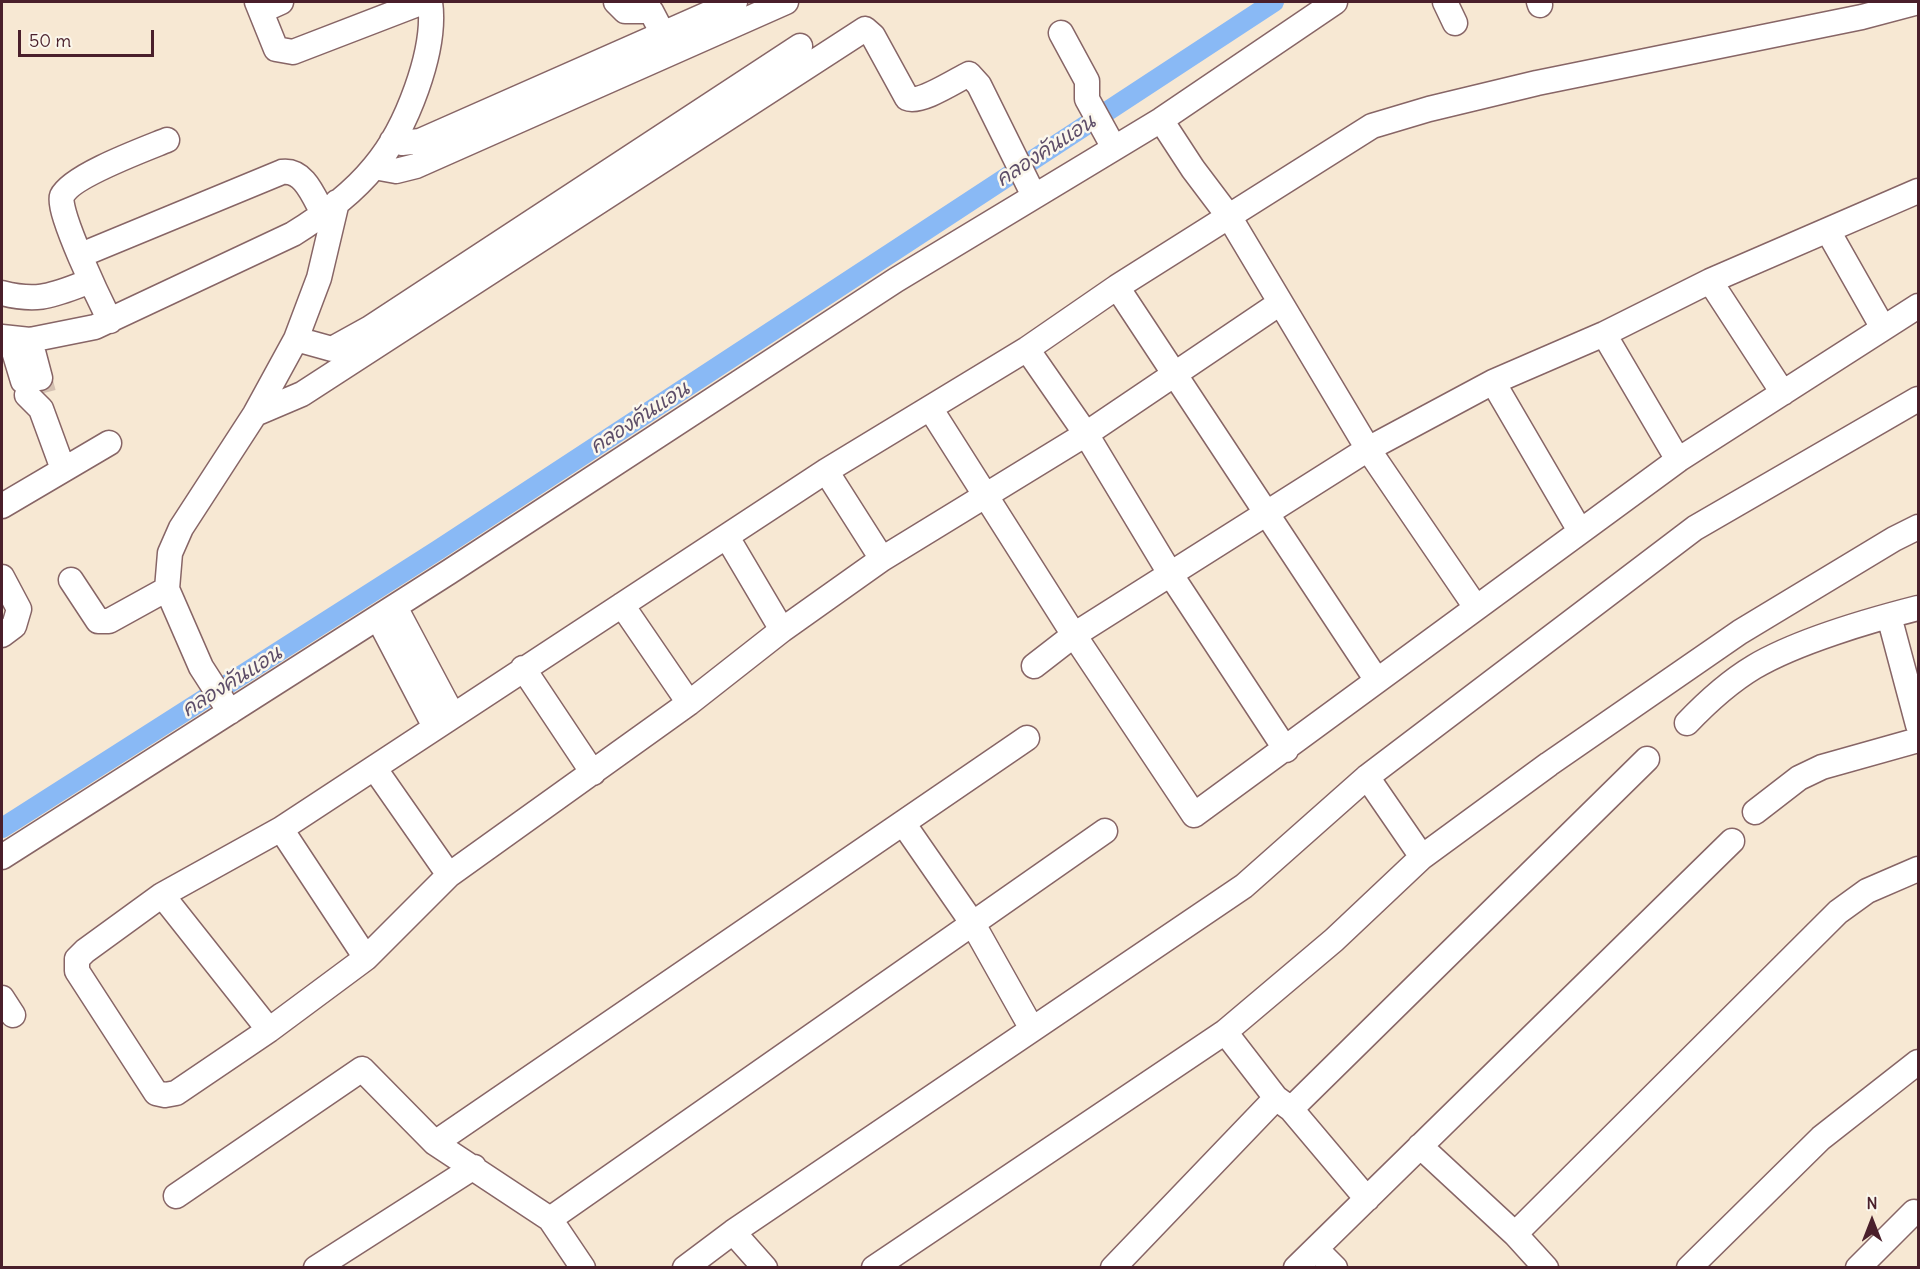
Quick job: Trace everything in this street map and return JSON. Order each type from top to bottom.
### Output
[{"type":"street","points":[[266,5],[276,49],[293,52],[423,2]]},
{"type":"street","points":[[63,469],[14,339],[110,321],[293,234],[330,208],[374,168],[392,141],[421,79],[428,51],[430,2]]},
{"type":"street","points":[[616,2],[625,11],[651,10],[663,34]]},
{"type":"street","points":[[392,141],[402,143],[420,141],[663,34],[704,28],[735,2]]},
{"type":"street","points":[[374,168],[396,171],[416,166],[704,28],[786,2]]},
{"type":"street","points":[[1280,303],[1086,434],[882,559],[782,630],[689,703],[449,875],[366,958],[268,1030],[176,1093],[165,1095],[156,1093],[77,970],[77,959],[85,951],[162,896],[281,829],[826,471],[1027,349],[1116,287],[1230,218],[1372,126],[1428,109],[1537,83],[1840,22],[1918,2]]},
{"type":"street","points":[[2,857],[227,708],[387,612],[886,287],[1030,187],[1111,142],[1161,120],[1318,6]]},
{"type":"street","points":[[255,414],[302,394],[865,29],[873,36],[907,98],[912,100],[922,98],[969,74],[979,85],[1030,187]]},
{"type":"street","points":[[1061,33],[1087,81],[1087,99],[1111,142]]},
{"type":"street","points":[[296,339],[332,349],[370,328],[800,46]]},
{"type":"street","points":[[1161,120],[1193,169],[1230,218],[1368,449],[1475,606]]},
{"type":"street","points":[[110,321],[62,209],[63,194],[87,176],[115,161],[167,140]]},
{"type":"street","points":[[81,255],[282,172],[292,171],[300,174],[330,208],[320,278],[296,339],[255,414],[180,528],[171,554],[167,589],[201,667],[227,708]]},
{"type":"street","points":[[1034,666],[1074,634],[1368,449],[1493,382],[1604,334],[1710,281],[1918,191]]},
{"type":"street","points":[[1828,231],[1883,328]]},
{"type":"street","points":[[2,293],[23,298],[40,298],[91,281]]},
{"type":"street","points":[[1710,281],[1783,393]]},
{"type":"street","points":[[1116,287],[1376,679]]},
{"type":"street","points":[[930,408],[1074,634],[1194,815],[1286,750],[1376,679],[1475,606],[1678,460],[1918,306]]},
{"type":"street","points":[[1604,334],[1678,460]]},
{"type":"street","points":[[1027,349],[1086,434],[1171,575],[1286,750]]},
{"type":"street","points":[[1493,382],[1580,531]]},
{"type":"street","points":[[685,1268],[733,1232],[1244,886],[1367,777],[1695,528],[1918,399]]},
{"type":"street","points":[[2,506],[109,443]]},
{"type":"street","points":[[826,471],[882,559]]},
{"type":"street","points":[[874,1268],[1225,1032],[1334,940],[1422,857],[1740,632],[1894,539],[1918,527]]},
{"type":"street","points":[[727,537],[782,630]]},
{"type":"street","points":[[2,577],[19,609],[14,626],[2,635]]},
{"type":"street","points":[[71,580],[98,621],[102,622],[109,621],[167,589]]},
{"type":"street","points":[[622,605],[689,703]]},
{"type":"street","points":[[1687,723],[1713,696],[1755,666],[1806,645],[1918,608]]},
{"type":"street","points":[[387,612],[444,721]]},
{"type":"street","points":[[1889,616],[1918,725]]},
{"type":"street","points":[[523,668],[593,772]]},
{"type":"street","points":[[435,1143],[1027,738]]},
{"type":"street","points":[[1755,812],[1799,778],[1822,766],[1918,741]]},
{"type":"street","points":[[1113,1268],[1647,759]]},
{"type":"street","points":[[375,769],[449,875]]},
{"type":"street","points":[[1367,777],[1422,857]]},
{"type":"street","points":[[903,823],[973,924],[1032,1029]]},
{"type":"street","points":[[281,829],[366,958]]},
{"type":"street","points":[[550,1219],[1105,831]]},
{"type":"street","points":[[1296,1268],[1732,841]]},
{"type":"street","points":[[1515,1234],[1838,912],[1867,891],[1918,869]]},
{"type":"street","points":[[162,896],[268,1030]]},
{"type":"street","points":[[1225,1032],[1367,1199]]},
{"type":"street","points":[[1689,1268],[1821,1138],[1918,1062]]},
{"type":"street","points":[[176,1196],[362,1069],[435,1143],[550,1219],[582,1268]]},
{"type":"street","points":[[1420,1146],[1515,1234],[1546,1268]]},
{"type":"street","points":[[316,1268],[474,1167]]},
{"type":"street","points":[[1858,1268],[1914,1212]]},
{"type":"street","points":[[733,1232],[765,1268]]},
{"type":"street","points":[[1316,1249],[1335,1268]]},
{"type":"waterway","name":"คลองคันแอน","points":[[2,828],[438,550],[1274,2]]},
{"type":"tunnel","points":[[40,378],[44,393]]}]
